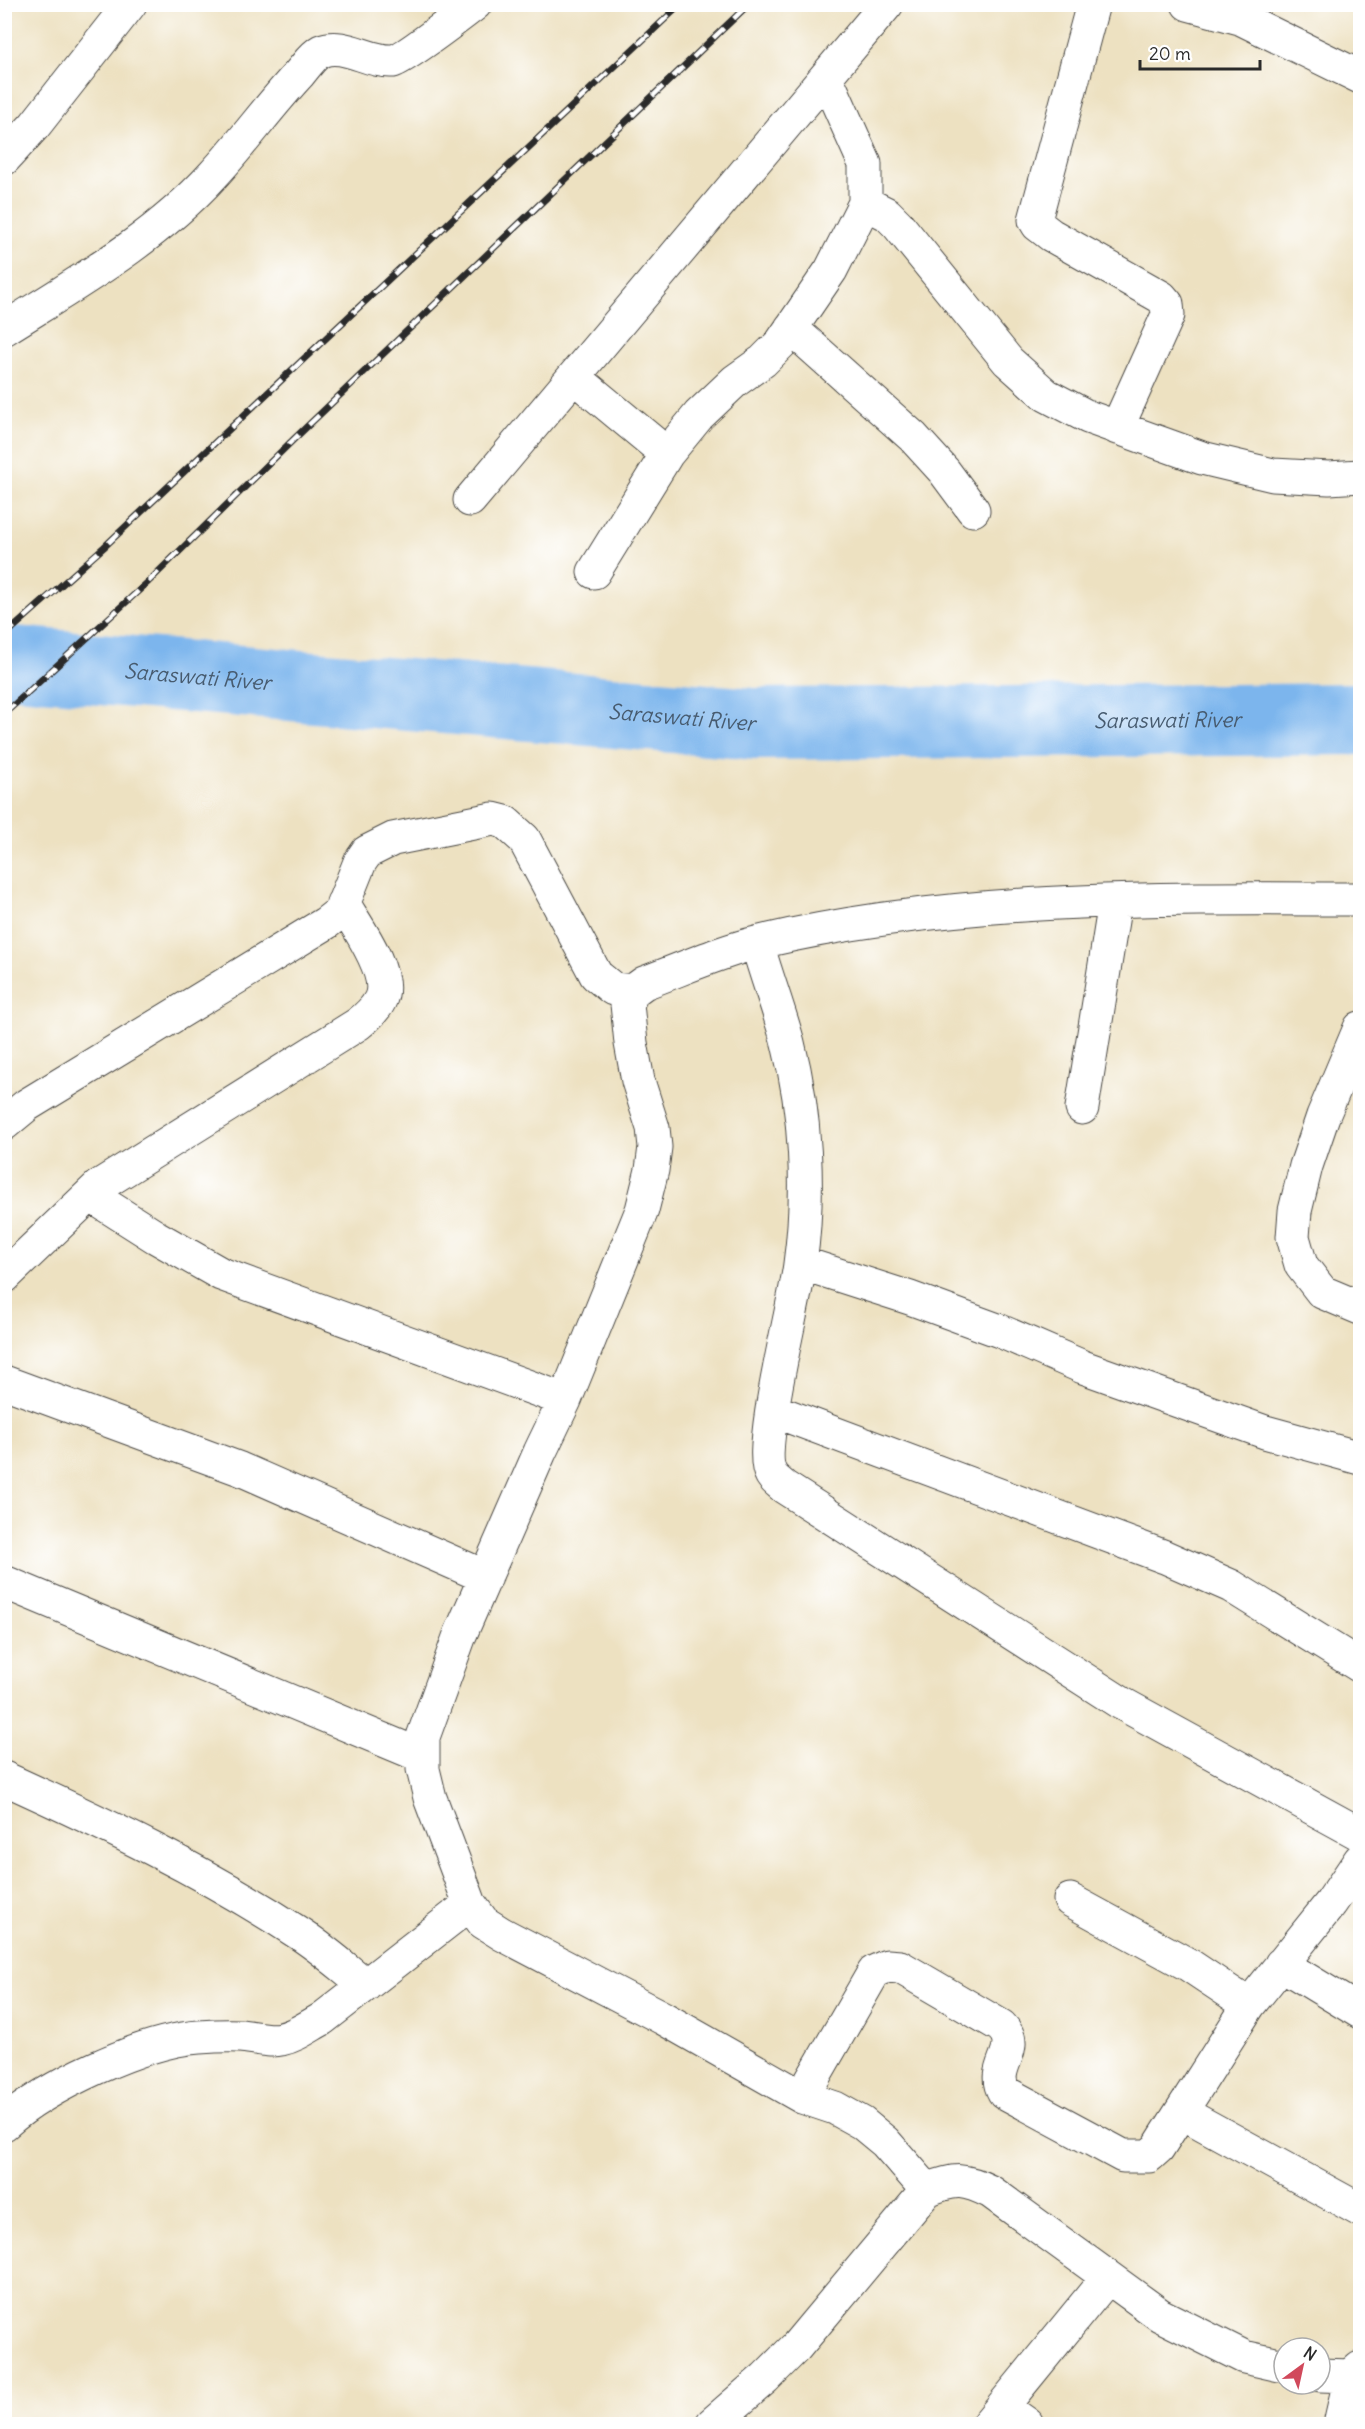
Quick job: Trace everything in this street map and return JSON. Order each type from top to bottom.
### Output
[{"type":"street","points":[[4,159],[35,125],[130,4]]},
{"type":"street","points":[[4,329],[93,272],[153,230],[187,201],[213,175],[275,100],[320,52],[339,49],[380,60],[398,60],[475,4]]},
{"type":"street","points":[[470,500],[887,4]]},
{"type":"street","points":[[1093,4],[1035,220],[1051,235],[1161,297],[1167,304],[1168,315],[1117,428]]},
{"type":"street","points":[[1188,4],[1243,11],[1360,77]]},
{"type":"street","points":[[594,572],[667,454],[699,415],[735,381],[763,361],[791,328],[831,270],[865,203],[865,164],[826,77]]},
{"type":"street","points":[[865,203],[887,214],[898,225],[1008,362],[1046,395],[1088,417],[1202,458],[1273,475],[1329,478],[1360,476]]},
{"type":"street","points":[[791,328],[913,437],[944,471],[973,510]]},
{"type":"street","points":[[574,377],[667,454]]},
{"type":"street","points":[[4,1124],[27,1105],[340,912],[360,862],[367,852],[393,839],[493,819],[505,822],[524,839],[597,975],[613,988],[633,991]]},
{"type":"street","points":[[927,2190],[885,2142],[862,2123],[835,2108],[802,2097],[663,2018],[501,1934],[483,1922],[470,1904],[430,1798],[422,1756],[423,1737],[460,1635],[565,1400],[642,1210],[652,1170],[655,1147],[653,1128],[638,1081],[627,1004],[633,991],[644,982],[757,943],[840,925],[954,911],[1115,902],[1217,898],[1360,899]]},
{"type":"street","points":[[1082,1108],[1115,902]]},
{"type":"street","points":[[4,1276],[99,1186],[358,1024],[371,1013],[381,998],[384,982],[379,967],[343,903]]},
{"type":"street","points":[[757,943],[768,985],[788,1042],[800,1109],[806,1180],[801,1263],[772,1410],[767,1460],[771,1474],[784,1487],[1121,1703],[1360,1834]]},
{"type":"street","points":[[1360,1028],[1323,1116],[1306,1166],[1295,1211],[1293,1237],[1301,1265],[1322,1292],[1360,1308]]},
{"type":"street","points":[[90,1195],[156,1237],[221,1274],[565,1400]]},
{"type":"street","points":[[801,1263],[910,1298],[1000,1331],[1083,1367],[1265,1432],[1360,1458]]},
{"type":"street","points":[[4,1382],[240,1470],[486,1577]]},
{"type":"street","points":[[772,1410],[1165,1557],[1231,1586],[1360,1666]]},
{"type":"street","points":[[4,1582],[422,1756]]},
{"type":"street","points":[[4,1778],[102,1823],[233,1892],[299,1933],[366,1985]]},
{"type":"street","points":[[802,2097],[874,1972],[887,1966],[900,1967],[1009,2034],[1010,2045],[999,2075],[1004,2092],[1123,2156],[1149,2156],[1158,2148],[1249,2006],[1331,1903],[1360,1860]]},
{"type":"street","points":[[1070,1900],[1189,1965],[1249,2006]]},
{"type":"street","points":[[4,2124],[54,2090],[95,2069],[158,2043],[197,2037],[237,2036],[279,2040],[299,2033],[322,2019],[470,1904]]},
{"type":"street","points":[[1281,1964],[1360,2012]]},
{"type":"street","points":[[1181,2112],[1360,2210]]},
{"type":"street","points":[[712,2424],[765,2378],[796,2347],[927,2190],[949,2181],[968,2181],[991,2192],[1160,2315],[1244,2357],[1272,2363]]},
{"type":"street","points":[[1006,2419],[1107,2278]]},
{"type":"street","points":[[1344,2373],[1348,2417]]},
{"type":"waterway","name":"Saraswati River","points":[[4,661],[755,724],[1360,719]]},
{"type":"railway","points":[[4,636],[104,547],[681,4]]},
{"type":"railway","points":[[4,714],[147,583],[294,439],[749,4]]}]
